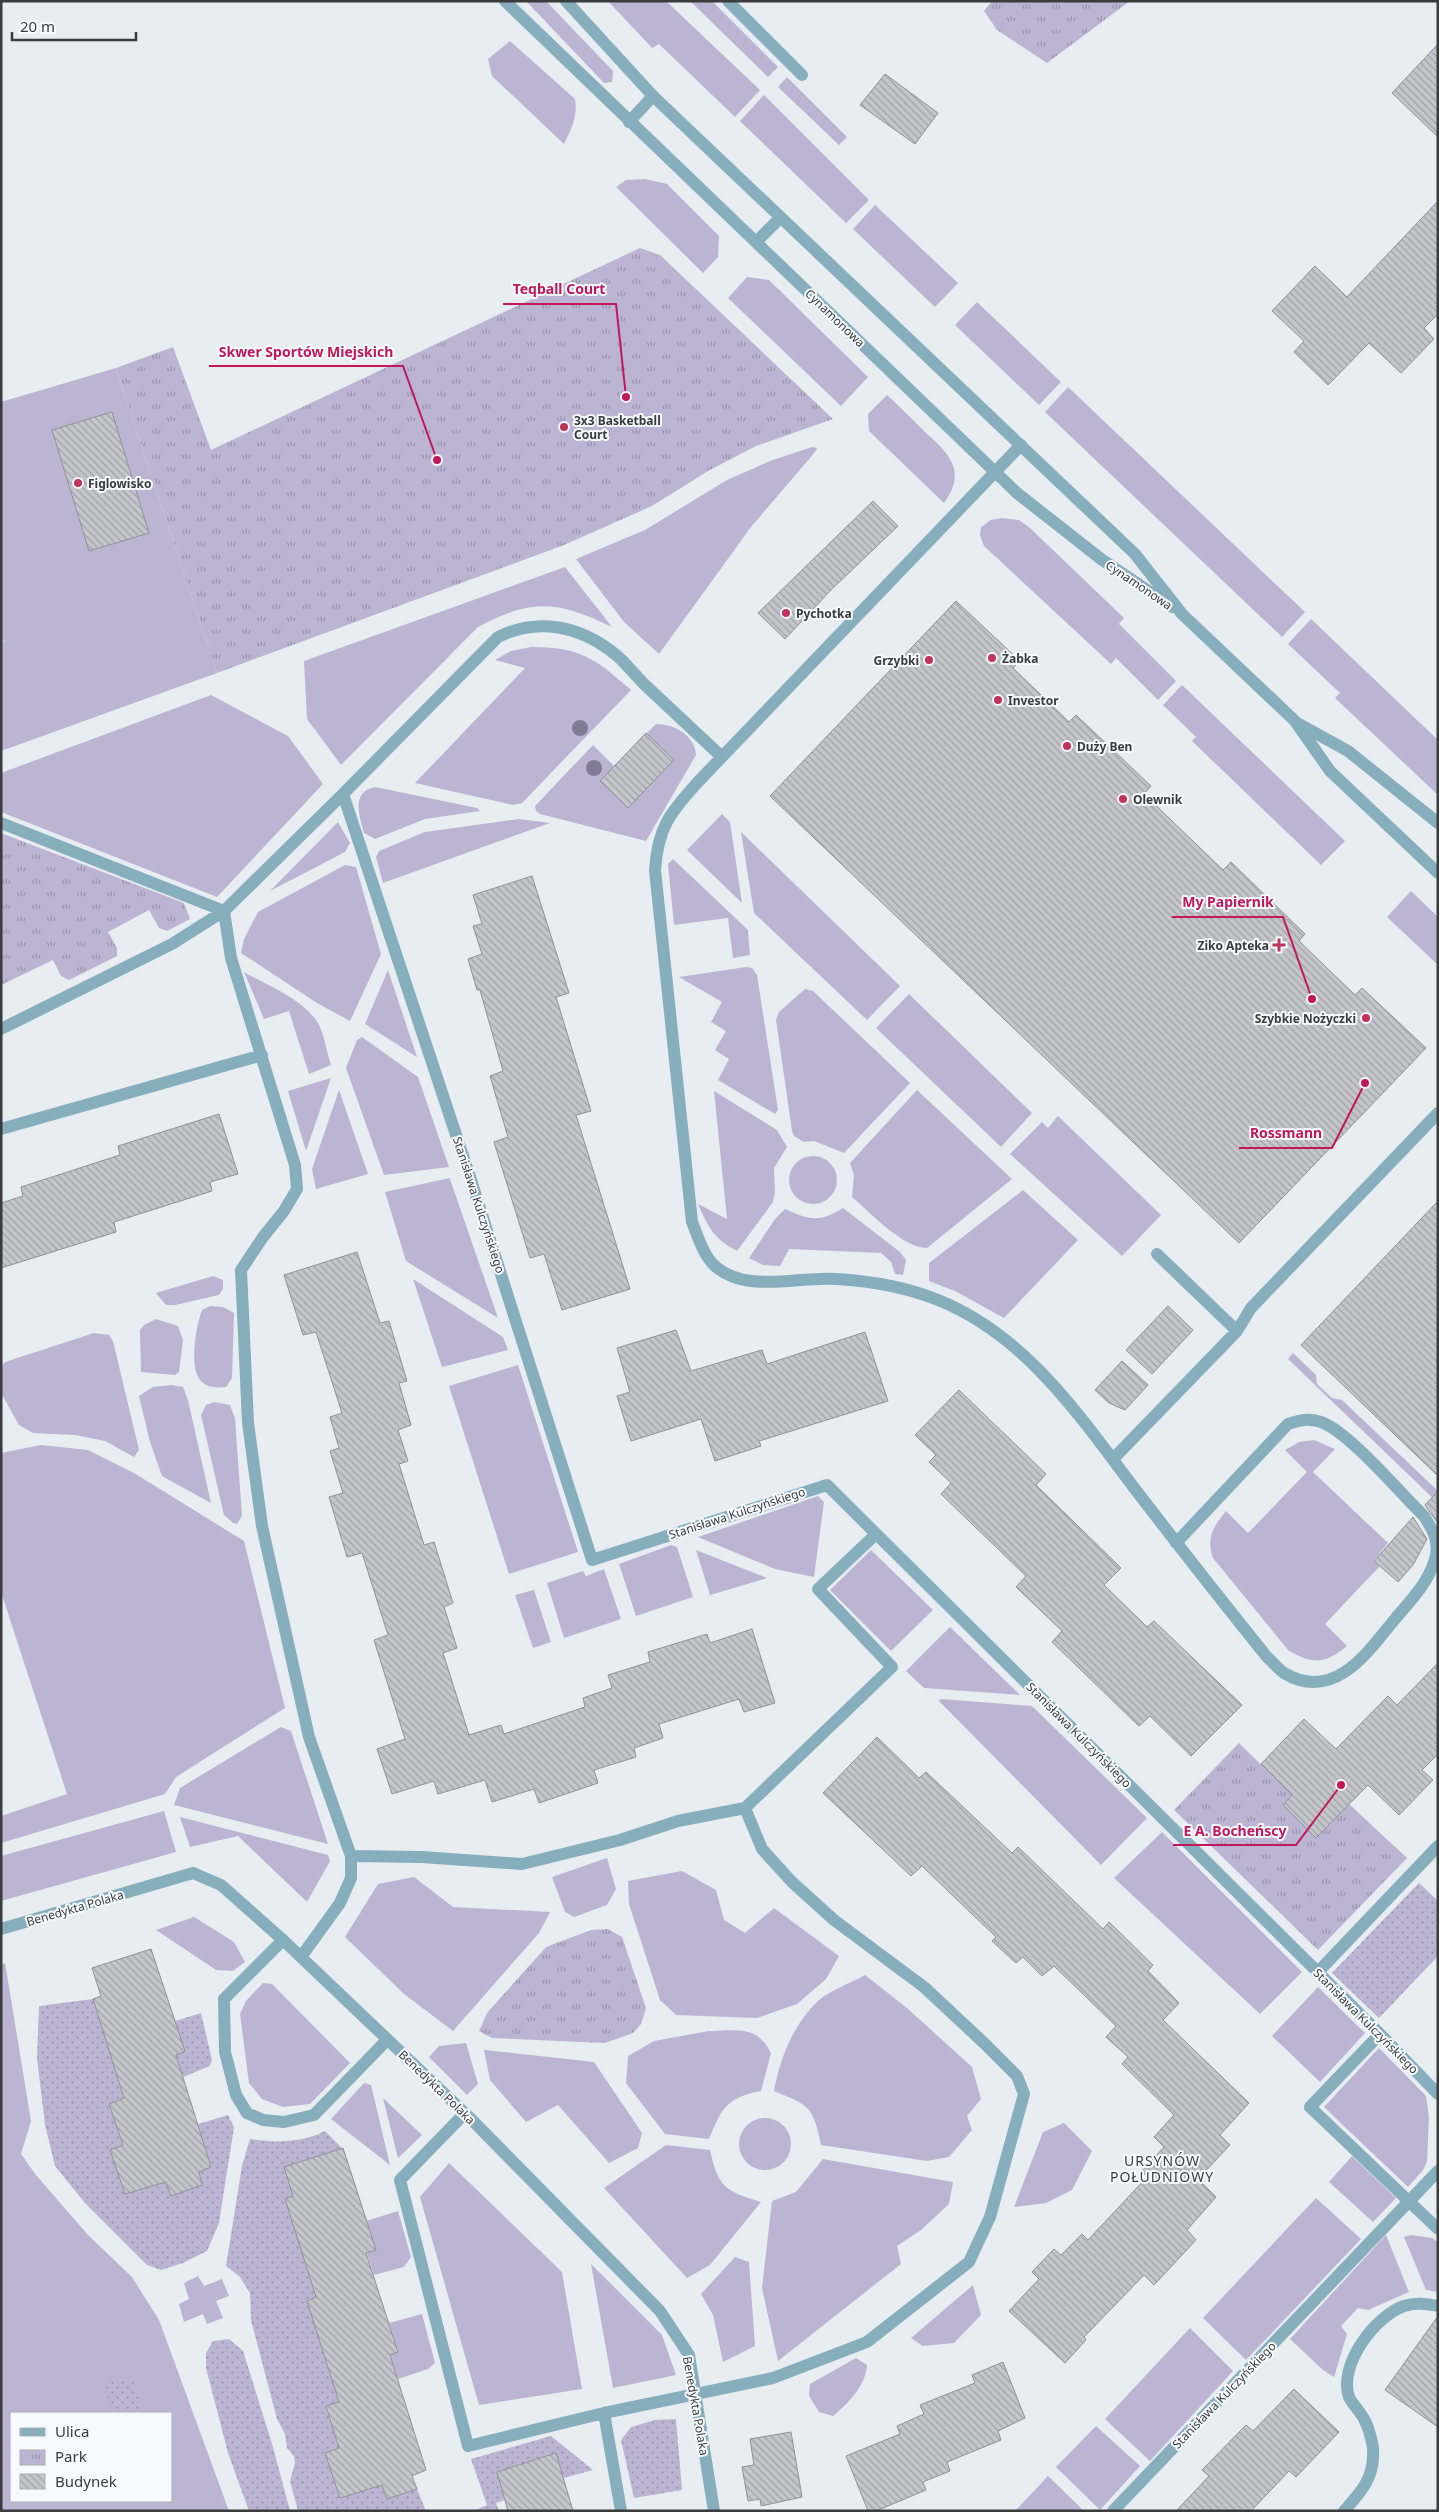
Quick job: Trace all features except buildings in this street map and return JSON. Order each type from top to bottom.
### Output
[{"type":"street","name":"Cynamonowa","points":[[505,1],[628,122],[1018,493],[1101,559],[1182,614]]},
{"type":"street","name":"Cynamonowa","points":[[566,1],[653,96],[1135,554],[1182,614],[1295,721],[1330,771],[1438,873]]},
{"type":"street","points":[[728,1],[802,75]]},
{"type":"street","points":[[628,122],[653,96]]},
{"type":"street","points":[[756,242],[780,218]]},
{"type":"street","points":[[1021,445],[722,757],[681,801],[663,827],[656,847],[655,870],[689,1203],[692,1222],[705,1252],[715,1266],[742,1280],[833,1278],[870,1282],[936,1299],[966,1313],[998,1333],[1059,1391],[1176,1542],[1267,1657],[1284,1673],[1306,1680],[1319,1680],[1343,1675],[1359,1663],[1428,1576],[1436,1555],[1434,1531],[1424,1516],[1344,1435],[1321,1422],[1303,1418],[1288,1424],[1176,1542]]},
{"type":"street","points":[[1,1029],[172,944],[224,911],[498,637],[514,629],[535,625],[556,626],[585,634],[615,654],[722,757]]},
{"type":"street","name":"Cynamonowa","points":[[1295,721],[1348,751],[1438,823]]},
{"type":"street","name":"Stanisława Kulczyńskiego","points":[[343,794],[470,1174],[592,1560],[827,1485],[1380,2034],[1438,2094]]},
{"type":"street","points":[[1,823],[224,911]]},
{"type":"street","points":[[224,911],[231,958],[295,1165],[297,1189],[284,1211],[240,1270],[248,1423],[262,1526],[309,1737],[351,1856],[351,1878],[340,1902],[301,1957]]},
{"type":"street","points":[[1,1129],[262,1055]]},
{"type":"street","points":[[1113,1459],[1237,1332],[1251,1308],[1438,1113]]},
{"type":"street","points":[[1157,1254],[1237,1332]]},
{"type":"street","points":[[351,1856],[422,1857],[522,1864],[620,1840],[678,1821],[745,1808],[892,1667],[818,1589],[876,1534]]},
{"type":"street","points":[[465,2113],[400,2180],[468,2446],[604,2413],[773,2378],[867,2342],[969,2262],[993,2207],[1024,2094],[1017,2076],[937,1999],[834,1920],[792,1882],[762,1849],[745,1808]]},
{"type":"street","points":[[1317,1973],[1438,1846]]},
{"type":"street","name":"Benedykta Polaka","points":[[1,1929],[193,1873],[222,1885],[283,1940],[465,2113],[660,2311],[689,2355],[714,2511]]},
{"type":"street","points":[[283,1940],[224,1999],[225,2052],[236,2095],[247,2113],[263,2120],[284,2122],[314,2115],[388,2040]]},
{"type":"street","points":[[1380,2034],[1310,2107],[1438,2229]]},
{"type":"street","name":"Stanisława Kulczyńskiego","points":[[1114,2511],[1438,2171]]},
{"type":"street","points":[[1344,2511],[1366,2486],[1371,2469],[1373,2448],[1365,2420],[1349,2396],[1349,2369],[1362,2340],[1390,2312],[1405,2305],[1422,2303],[1438,2306]]},
{"type":"street","points":[[604,2413],[621,2511]]},
{"type":"green space","points":[[526,1],[546,1],[613,71],[612,82],[604,83]]},
{"type":"green space","points":[[608,1],[666,1],[760,90],[735,117],[659,44],[652,48]]},
{"type":"green space","points":[[690,1],[712,1],[778,67],[768,77]]},
{"type":"green space","points":[[992,1],[1130,1],[1047,63],[997,30],[984,11]]},
{"type":"green space","points":[[510,41],[575,99],[575,117],[564,144],[492,76],[488,59]]},
{"type":"green space","points":[[787,77],[847,137],[839,145],[778,87]]},
{"type":"green space","points":[[764,95],[869,200],[846,223],[740,121]]},
{"type":"green space","points":[[645,179],[667,184],[719,236],[718,257],[703,273],[616,187],[626,180]]},
{"type":"green space","points":[[875,205],[958,283],[935,307],[853,229]]},
{"type":"green space","points":[[640,248],[660,255],[833,419],[756,446],[708,471],[652,506],[564,545],[217,673],[116,368],[173,347],[211,450]]},
{"type":"green space","points":[[747,277],[769,280],[868,377],[841,406],[728,298]]},
{"type":"green space","points":[[977,302],[1061,382],[1039,405],[955,325]]},
{"type":"green space","points":[[116,368],[217,673],[1,751],[1,643],[7,640],[1,642],[1,402]]},
{"type":"green space","points":[[1068,387],[1305,612],[1282,637],[1045,412]]},
{"type":"green space","points":[[887,395],[940,446],[952,463],[954,481],[944,503],[869,431],[868,414]]},
{"type":"green space","points":[[812,447],[817,448],[815,452],[751,527],[659,654],[624,622],[576,559],[645,530],[727,480],[770,461]]},
{"type":"green space","points":[[1002,518],[1019,520],[1030,528],[1124,618],[1119,624],[1176,681],[1158,700],[1116,658],[1111,664],[984,546],[980,535],[981,527],[991,520]]},
{"type":"green space","points":[[565,567],[612,627],[576,612],[545,606],[514,611],[478,627],[341,765],[307,719],[304,661]]},
{"type":"green space","points":[[1311,619],[1438,740],[1438,795],[1335,698],[1340,693],[1288,644]]},
{"type":"green space","points":[[531,647],[563,649],[586,656],[631,690],[522,803],[513,805],[415,783],[525,668],[495,660],[511,651]]},
{"type":"green space","points":[[1182,685],[1345,841],[1321,865],[1192,741],[1196,737],[1163,705]]},
{"type":"green space","points":[[211,695],[288,736],[323,784],[217,897],[1,812],[1,773]]},
{"type":"green space","points":[[656,724],[670,726],[688,736],[695,748],[696,755],[646,841],[540,814],[536,811],[535,806],[593,745],[614,766]]},
{"type":"green space","points":[[375,787],[477,808],[480,811],[425,819],[375,839],[364,833],[359,805],[362,794]]},
{"type":"green space","points":[[722,814],[730,822],[742,903],[687,850]]},
{"type":"green space","points":[[519,819],[550,823],[383,883],[376,857],[379,851],[425,832]]},
{"type":"green space","points":[[338,822],[350,843],[345,852],[270,891]]},
{"type":"green space","points":[[741,832],[900,986],[867,1020],[754,913]]},
{"type":"green space","points":[[1,833],[184,903],[190,919],[167,931],[159,928],[149,910],[108,932],[117,948],[117,956],[69,980],[61,976],[53,960],[1,985]]},
{"type":"green space","points":[[673,859],[748,930],[750,955],[733,958],[728,918],[674,925],[668,864]]},
{"type":"green space","points":[[345,865],[356,867],[381,954],[350,1021],[317,1003],[241,953],[244,939],[258,912]]},
{"type":"green space","points":[[1411,891],[1438,917],[1438,965],[1387,917]]},
{"type":"green space","points":[[746,967],[752,968],[757,975],[778,1110],[775,1114],[718,1080],[729,1059],[715,1050],[726,1031],[711,1022],[722,1002],[679,977]]},
{"type":"green space","points":[[388,970],[417,1057],[365,1024]]},
{"type":"green space","points":[[244,972],[297,1001],[314,1017],[322,1032],[331,1065],[309,1074],[289,1011],[264,1019]]},
{"type":"green space","points":[[805,989],[813,991],[910,1083],[844,1153],[814,1141],[804,1142],[794,1136],[792,1131],[776,1020],[779,1012]]},
{"type":"green space","points":[[909,994],[1032,1113],[1001,1147],[876,1028]]},
{"type":"green space","points":[[362,1037],[418,1077],[449,1167],[384,1175],[346,1068],[357,1040]]},
{"type":"green space","points":[[331,1078],[306,1151],[288,1091]]},
{"type":"green space","points":[[339,1090],[368,1174],[316,1189],[312,1169]]},
{"type":"green space","points":[[917,1090],[1012,1179],[927,1248],[908,1242],[898,1236],[852,1197],[854,1175],[850,1163]]},
{"type":"green space","points":[[714,1091],[777,1130],[787,1147],[774,1168],[775,1192],[773,1202],[737,1251],[717,1237],[698,1204],[727,1219]]},
{"type":"green space","points":[[1058,1116],[1161,1215],[1122,1256],[1010,1154],[1042,1122],[1048,1128]]},
{"type":"green space","points":[[808,1156],[818,1156],[827,1160],[833,1166],[836,1171],[836,1189],[827,1200],[818,1204],[808,1204],[799,1200],[793,1194],[789,1185],[789,1175],[793,1166],[799,1160]]},
{"type":"green space","points":[[450,1178],[498,1318],[406,1261],[385,1192]]},
{"type":"green space","points":[[1023,1190],[1078,1240],[1004,1318],[957,1292],[929,1281],[929,1263]]},
{"type":"green space","points":[[843,1208],[900,1252],[906,1260],[903,1275],[895,1274],[891,1262],[881,1253],[789,1249],[780,1266],[763,1265],[749,1258],[775,1219],[785,1209],[801,1216],[820,1218]]},
{"type":"green space","points":[[213,1276],[223,1280],[223,1289],[219,1295],[175,1305],[166,1305],[156,1293]]},
{"type":"green space","points":[[413,1279],[503,1337],[508,1350],[442,1367]]},
{"type":"green space","points":[[210,1306],[223,1307],[234,1313],[232,1378],[226,1387],[205,1385],[197,1374],[195,1365],[196,1335],[200,1317],[202,1310]]},
{"type":"green space","points":[[156,1319],[178,1326],[183,1340],[179,1372],[175,1375],[141,1372],[140,1330],[144,1325]]},
{"type":"green space","points":[[94,1333],[109,1335],[113,1341],[139,1450],[134,1457],[105,1441],[75,1435],[33,1433],[19,1425],[1,1393],[1,1366],[5,1362]]},
{"type":"green space","points":[[1293,1353],[1316,1375],[1317,1384],[1332,1398],[1342,1400],[1438,1491],[1438,1503],[1288,1359]]},
{"type":"green space","points":[[518,1365],[578,1552],[509,1574],[449,1386]]},
{"type":"green space","points":[[171,1385],[183,1387],[188,1400],[211,1503],[162,1476],[150,1442],[139,1396],[153,1387]]},
{"type":"green space","points":[[214,1402],[230,1405],[235,1418],[242,1516],[237,1524],[224,1515],[201,1415],[206,1405]]},
{"type":"green space","points":[[1314,1440],[1335,1449],[1313,1472],[1388,1543],[1374,1560],[1380,1566],[1325,1624],[1347,1646],[1332,1656],[1319,1660],[1304,1658],[1288,1650],[1213,1558],[1210,1544],[1214,1528],[1226,1511],[1248,1533],[1307,1472],[1285,1450],[1299,1442]]},
{"type":"green space","points":[[41,1445],[88,1450],[134,1473],[244,1541],[285,1708],[176,1777],[165,1794],[1,1843],[1,1816],[67,1794],[1,1592],[1,1453]]},
{"type":"green space","points":[[818,1496],[824,1502],[814,1577],[775,1569],[698,1537]]},
{"type":"green space","points":[[671,1545],[677,1547],[693,1597],[636,1616],[619,1564]]},
{"type":"green space","points":[[696,1550],[767,1578],[710,1595]]},
{"type":"green space","points":[[871,1550],[933,1610],[891,1651],[830,1590]]},
{"type":"green space","points":[[604,1569],[621,1619],[564,1638],[547,1583],[583,1571],[586,1576]]},
{"type":"green space","points":[[534,1590],[551,1642],[533,1648],[515,1595]]},
{"type":"green space","points":[[950,1627],[1020,1695],[924,1688],[906,1671]]},
{"type":"green space","points":[[938,1700],[1032,1706],[1147,1818],[1101,1865]]},
{"type":"green space","points":[[281,1727],[291,1731],[328,1844],[174,1805],[180,1788]]},
{"type":"green space","points":[[1239,1743],[1292,1795],[1283,1805],[1316,1838],[1349,1804],[1407,1858],[1318,1950],[1174,1810]]},
{"type":"green space","points":[[164,1811],[176,1852],[1,1901],[1,1856]]},
{"type":"green space","points":[[180,1817],[328,1855],[330,1861],[307,1902],[238,1836],[190,1847]]},
{"type":"green space","points":[[1162,1832],[1302,1972],[1260,2014],[1114,1878]]},
{"type":"green space","points":[[607,1858],[616,1889],[607,1905],[574,1917],[565,1912],[552,1877]]},
{"type":"green space","points":[[682,1871],[716,1890],[724,1920],[745,1933],[774,1908],[839,1956],[826,1979],[797,2004],[757,2018],[676,2015],[660,2000],[629,1904],[628,1881]]},
{"type":"green space","points":[[414,1877],[453,1907],[550,1912],[539,1933],[453,2031],[404,1994],[345,1937],[378,1884]]},
{"type":"green space","points":[[1419,1883],[1438,1901],[1438,1956],[1379,2018],[1332,1973]]},
{"type":"green space","points":[[194,1917],[234,1942],[245,1962],[233,1971],[216,1970],[156,1930]]},
{"type":"green space","points":[[608,1929],[622,1937],[646,2008],[641,2024],[633,2033],[605,2043],[492,2038],[479,2031],[487,2013],[546,1947],[591,1930]]},
{"type":"green space","points":[[5,1963],[31,2121],[21,2154],[36,2175],[88,2235],[132,2277],[159,2320],[229,2511],[1,2511],[1,1965]]},
{"type":"green space","points":[[865,1975],[907,2008],[972,2067],[981,2099],[967,2116],[972,2130],[949,2157],[927,2161],[821,2145],[815,2122],[808,2109],[803,2104],[774,2091],[784,2054],[795,2031],[809,2010],[828,1993]]},
{"type":"green space","points":[[263,1983],[272,1984],[350,2063],[310,2104],[283,2107],[262,2099],[249,2083],[240,2014],[246,2001]]},
{"type":"green space","points":[[1318,1987],[1365,2033],[1320,2082],[1272,2036]]},
{"type":"green space","points":[[93,1999],[124,2098],[109,2104],[123,2145],[110,2150],[125,2194],[166,2182],[171,2195],[202,2185],[199,2172],[211,2167],[198,2124],[228,2115],[234,2127],[219,2223],[207,2251],[183,2263],[161,2270],[147,2265],[85,2203],[55,2166],[45,2125],[37,2058],[39,2006]]},
{"type":"green space","points":[[201,2013],[212,2060],[210,2066],[183,2077],[176,2055],[185,2051],[175,2021]]},
{"type":"green space","points":[[737,2030],[752,2033],[759,2037],[771,2053],[761,2091],[740,2097],[727,2106],[718,2119],[709,2139],[665,2134],[626,2083],[628,2056],[654,2041],[709,2031]]},
{"type":"green space","points":[[466,2043],[478,2084],[467,2095],[429,2057],[439,2046]]},
{"type":"green space","points":[[1379,2048],[1426,2096],[1429,2117],[1427,2161],[1423,2170],[1408,2187],[1324,2107]]},
{"type":"green space","points":[[484,2050],[594,2062],[642,2133],[638,2148],[609,2163],[558,2105],[526,2122],[490,2080]]},
{"type":"green space","points":[[364,2083],[371,2085],[390,2165],[331,2119]]},
{"type":"green space","points":[[383,2098],[422,2135],[398,2158]]},
{"type":"green space","points":[[765,2118],[775,2120],[783,2126],[789,2134],[791,2144],[789,2154],[783,2162],[775,2168],[765,2170],[755,2168],[747,2162],[741,2154],[739,2144],[741,2134],[747,2126],[755,2120]]},
{"type":"green space","points":[[1064,2123],[1092,2151],[1072,2190],[1046,2203],[1014,2207],[1043,2132]]},
{"type":"green space","points":[[325,2131],[343,2149],[293,2196],[285,2199],[316,2297],[307,2301],[339,2402],[326,2407],[339,2448],[325,2453],[340,2498],[382,2485],[387,2499],[417,2489],[426,2511],[298,2511],[290,2481],[295,2463],[294,2456],[287,2448],[285,2434],[277,2419],[251,2320],[250,2293],[240,2277],[226,2266],[242,2166],[250,2139],[288,2141],[307,2138]]},
{"type":"green space","points":[[666,2145],[710,2150],[716,2172],[725,2186],[739,2194],[761,2202],[710,2265],[687,2278],[604,2188]]},
{"type":"green space","points":[[1352,2156],[1396,2198],[1373,2222],[1329,2182]]},
{"type":"green space","points":[[823,2159],[953,2182],[949,2204],[921,2230],[897,2246],[901,2264],[778,2361],[762,2288],[772,2201],[796,2192]]},
{"type":"green space","points":[[449,2163],[562,2272],[582,2389],[479,2405],[420,2197]]},
{"type":"green space","points":[[1316,2198],[1361,2239],[1246,2360],[1203,2318]]},
{"type":"green space","points":[[398,2211],[411,2257],[404,2267],[374,2275],[367,2253],[376,2250],[366,2221]]},
{"type":"green space","points":[[1386,2235],[1409,2292],[1368,2310],[1358,2308],[1341,2326],[1347,2334],[1334,2377],[1323,2370],[1290,2339]]},
{"type":"green space","points":[[1411,2235],[1433,2238],[1438,2243],[1438,2292],[1426,2290],[1404,2237]]},
{"type":"green space","points":[[735,2257],[749,2262],[755,2346],[723,2362],[713,2315],[701,2294]]},
{"type":"green space","points":[[591,2264],[662,2335],[676,2375],[613,2388]]},
{"type":"green space","points":[[198,2276],[204,2286],[222,2279],[229,2296],[216,2301],[223,2318],[207,2324],[203,2314],[184,2322],[179,2304],[189,2299],[184,2283]]},
{"type":"green space","points":[[973,2285],[981,2315],[954,2343],[923,2346],[911,2338]]},
{"type":"green space","points":[[422,2314],[435,2363],[428,2369],[398,2379],[390,2355],[398,2352],[389,2323]]},
{"type":"green space","points":[[1190,2328],[1233,2371],[1150,2461],[1105,2419]]},
{"type":"green space","points":[[229,2339],[243,2351],[273,2447],[290,2511],[249,2511],[228,2453],[206,2368],[206,2353],[213,2341]]},
{"type":"green space","points":[[856,2358],[867,2365],[860,2387],[833,2416],[819,2412],[809,2396],[810,2384]]},
{"type":"green space","points":[[132,2377],[144,2412],[113,2412],[103,2384]]},
{"type":"green space","points":[[676,2419],[682,2490],[634,2498],[621,2440],[631,2427],[655,2420]]},
{"type":"green space","points":[[1096,2426],[1140,2466],[1100,2510],[1056,2467]]},
{"type":"green space","points":[[551,2436],[593,2470],[564,2478],[555,2453],[497,2472],[505,2500],[496,2503],[499,2511],[474,2511],[487,2505],[471,2459]]},
{"type":"green space","points":[[1048,2476],[1084,2511],[1015,2511]]},
{"type":"place","name":"Teqball Court","points":[[626,397]]},
{"type":"place","name":"3x3 Basketball Court","points":[[564,427]]},
{"type":"place","name":"Skwer Sportów Miejskich","points":[[437,460]]},
{"type":"place","name":"Figlowisko","points":[[78,483]]},
{"type":"place","name":"Pychotka","points":[[786,613]]},
{"type":"place","name":"Żabka","points":[[992,658]]},
{"type":"place","name":"Grzybki","points":[[929,660]]},
{"type":"place","name":"Investor","points":[[998,700]]},
{"type":"place","name":"Duży Ben","points":[[1067,746]]},
{"type":"place","name":"Olewnik","points":[[1123,799]]},
{"type":"place","name":"Ziko Apteka","points":[[1279,945]]},
{"type":"place","name":"My Papiernik","points":[[1312,999]]},
{"type":"place","name":"Szybkie Nożyczki","points":[[1366,1018]]},
{"type":"place","name":"Rossmann","points":[[1365,1083]]},
{"type":"place","name":"E A. Bocheńscy","points":[[1341,1785]]},
{"type":"district","name":"URSYNÓW POŁUDNIOWY","points":[[1162,2168]]}]
